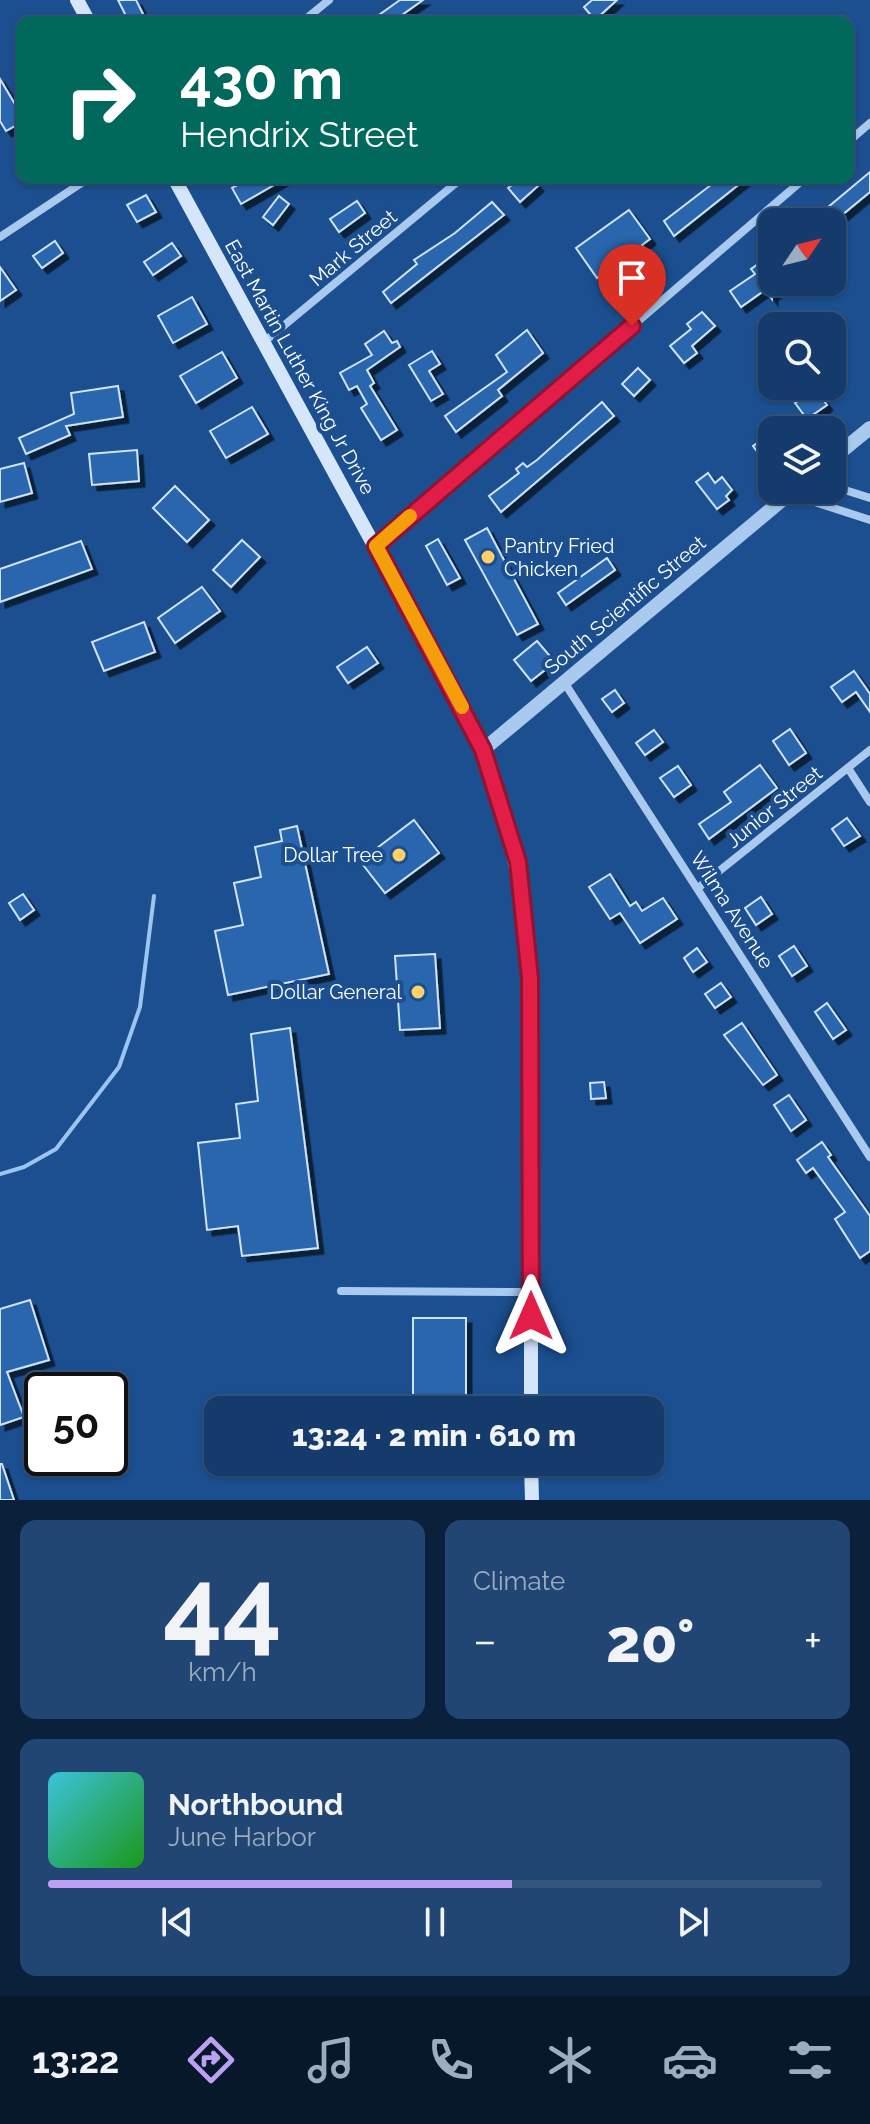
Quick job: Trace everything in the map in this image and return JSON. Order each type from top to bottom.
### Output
[{"type":"main road","name":"East Martin Luther King Jr Drive","points":[[177,184],[376,546],[483,750],[518,862],[529,954],[531,1396]]},
{"type":"main road","points":[[531,1476],[532,1500]]},
{"type":"street","points":[[309,16],[329,0]]},
{"type":"street","points":[[854,137],[870,123]]},
{"type":"street","points":[[0,237],[80,184]]},
{"type":"street","name":"Mark Street","points":[[264,342],[455,184]]},
{"type":"street","points":[[376,546],[792,184]]},
{"type":"street","points":[[846,448],[870,428]]},
{"type":"street","points":[[846,490],[870,498]]},
{"type":"street","name":"South Scientific Street","points":[[483,750],[778,504]]},
{"type":"street","points":[[825,504],[870,520]]},
{"type":"street","name":"Wilma Avenue","points":[[564,682],[870,1157]]},
{"type":"street","name":"Junior Street","points":[[698,888],[870,750]]},
{"type":"street","points":[[848,768],[870,802]]},
{"type":"street","points":[[341,1291],[531,1292]]},
{"type":"building","points":[[118,0],[136,0],[144,16],[126,16]]},
{"type":"building","points":[[400,0],[423,0],[400,16],[377,16]]},
{"type":"building","points":[[592,0],[617,0],[599,16],[592,16],[584,7]]},
{"type":"building","points":[[0,79],[16,106],[16,125],[6,131],[0,121]]},
{"type":"building","points":[[870,172],[870,192],[846,212],[846,208],[827,208]]},
{"type":"building","points":[[239,184],[276,184],[241,204],[232,188]]},
{"type":"building","points":[[513,184],[538,186],[520,202],[508,188]]},
{"type":"building","points":[[712,184],[739,184],[674,236],[664,221]]},
{"type":"building","points":[[146,195],[156,212],[137,222],[127,205]]},
{"type":"building","points":[[279,196],[289,204],[273,225],[263,217]]},
{"type":"building","points":[[357,201],[365,213],[339,232],[330,219]]},
{"type":"building","points":[[492,202],[504,215],[391,303],[383,292],[417,264],[414,260],[455,233]]},
{"type":"building","points":[[629,210],[650,239],[642,245],[645,250],[634,258],[645,273],[629,285],[615,265],[597,278],[576,248]]},
{"type":"building","points":[[55,241],[63,253],[42,268],[33,256]]},
{"type":"building","points":[[172,243],[181,256],[153,275],[144,262]]},
{"type":"building","points":[[758,264],[758,295],[741,307],[730,291],[755,274],[751,269]]},
{"type":"building","points":[[0,267],[16,290],[0,301]]},
{"type":"building","points":[[192,297],[207,324],[173,343],[158,316]]},
{"type":"building","points":[[702,312],[715,326],[692,346],[697,353],[684,363],[670,346],[691,329],[687,324]]},
{"type":"building","points":[[527,330],[543,353],[498,390],[502,396],[456,432],[445,416],[507,372],[496,355]]},
{"type":"building","points":[[384,331],[392,343],[397,341],[400,347],[367,370],[374,383],[370,386],[397,430],[381,440],[361,408],[367,404],[357,386],[349,390],[340,373],[372,355],[365,344]]},
{"type":"building","points":[[432,351],[440,364],[429,371],[443,394],[431,401],[409,365]]},
{"type":"building","points":[[222,352],[237,378],[196,403],[180,376]]},
{"type":"building","points":[[638,368],[650,380],[634,396],[622,384]]},
{"type":"building","points":[[118,386],[123,417],[66,426],[70,435],[26,454],[19,438],[74,414],[71,393]]},
{"type":"building","points":[[799,400],[823,400],[827,405],[811,416],[805,416],[795,403]]},
{"type":"building","points":[[602,402],[614,416],[501,512],[489,496],[519,473],[516,469],[523,463],[527,467],[537,460]]},
{"type":"building","points":[[252,407],[268,434],[226,458],[210,431]]},
{"type":"building","points":[[137,450],[139,481],[92,485],[89,454]]},
{"type":"building","points":[[24,463],[32,493],[0,502],[0,469]]},
{"type":"building","points":[[708,473],[715,483],[722,477],[732,490],[726,496],[729,500],[717,509],[696,482]]},
{"type":"building","points":[[175,486],[209,520],[187,542],[153,508]]},
{"type":"building","points":[[487,528],[538,624],[517,635],[465,540]]},
{"type":"building","points":[[438,539],[460,578],[447,585],[426,546]]},
{"type":"building","points":[[242,540],[260,557],[231,587],[213,570]]},
{"type":"building","points":[[81,541],[92,569],[0,602],[0,569]]},
{"type":"building","points":[[607,558],[615,570],[566,605],[558,593]]},
{"type":"building","points":[[202,587],[220,611],[175,643],[158,618]]},
{"type":"building","points":[[144,622],[155,652],[104,671],[92,642]]},
{"type":"building","points":[[537,641],[555,662],[531,681],[514,660]]},
{"type":"building","points":[[367,647],[378,663],[348,683],[337,667]]},
{"type":"building","points":[[854,671],[870,694],[870,712],[856,692],[842,702],[831,687]]},
{"type":"building","points":[[615,690],[624,703],[612,712],[602,699]]},
{"type":"building","points":[[790,729],[806,753],[789,765],[773,741]]},
{"type":"building","points":[[654,730],[663,742],[645,755],[636,743]]},
{"type":"building","points":[[760,765],[777,788],[709,839],[699,824],[731,802],[724,792]]},
{"type":"building","points":[[678,766],[691,785],[674,797],[660,778]]},
{"type":"building","points":[[847,818],[860,836],[844,846],[832,829]]},
{"type":"building","points":[[414,820],[439,853],[385,893],[360,861]]},
{"type":"building","points":[[297,826],[329,974],[228,995],[215,931],[243,925],[234,883],[261,877],[255,847],[282,841],[280,830]]},
{"type":"building","points":[[610,874],[630,906],[636,902],[642,911],[663,898],[677,919],[640,943],[620,913],[610,919],[589,887]]},
{"type":"building","points":[[23,894],[34,910],[20,920],[9,903]]},
{"type":"building","points":[[761,897],[772,914],[756,925],[745,908]]},
{"type":"building","points":[[794,946],[807,966],[792,976],[779,956]]},
{"type":"building","points":[[697,948],[707,962],[693,972],[684,958]]},
{"type":"building","points":[[435,954],[440,1028],[400,1030],[395,956]]},
{"type":"building","points":[[721,983],[731,997],[715,1008],[705,994]]},
{"type":"building","points":[[827,1003],[846,1030],[833,1039],[815,1012]]},
{"type":"building","points":[[742,1023],[777,1075],[763,1085],[724,1035]]},
{"type":"building","points":[[290,1028],[318,1248],[242,1256],[238,1226],[207,1230],[198,1143],[240,1138],[236,1104],[258,1101],[251,1034]]},
{"type":"building","points":[[604,1082],[606,1098],[591,1099],[590,1083]]},
{"type":"building","points":[[789,1095],[806,1120],[791,1131],[774,1105]]},
{"type":"building","points":[[822,1142],[831,1155],[828,1157],[870,1216],[870,1251],[860,1258],[835,1219],[845,1212],[813,1168],[806,1173],[797,1160]]},
{"type":"building","points":[[30,1300],[49,1360],[7,1372],[24,1417],[0,1425],[0,1309]]},
{"type":"building","points":[[413,1318],[466,1318],[466,1396],[413,1396]]},
{"type":"building","points":[[2,1464],[14,1500],[0,1500]]},
{"type":"waterway","points":[[0,1174],[24,1167],[56,1149],[119,1067],[140,1007],[154,896]]},
{"type":"slow traffic","points":[[410,516],[376,546],[462,707]]},
{"type":"place","name":"Pantry Fried Chicken","points":[[488,557]]},
{"type":"place","name":"Dollar Tree","points":[[399,855]]},
{"type":"place","name":"Dollar General","points":[[418,992]]},
{"type":"route","points":[[531,1316],[530,978],[518,862],[483,750],[376,546],[632,326]]}]
